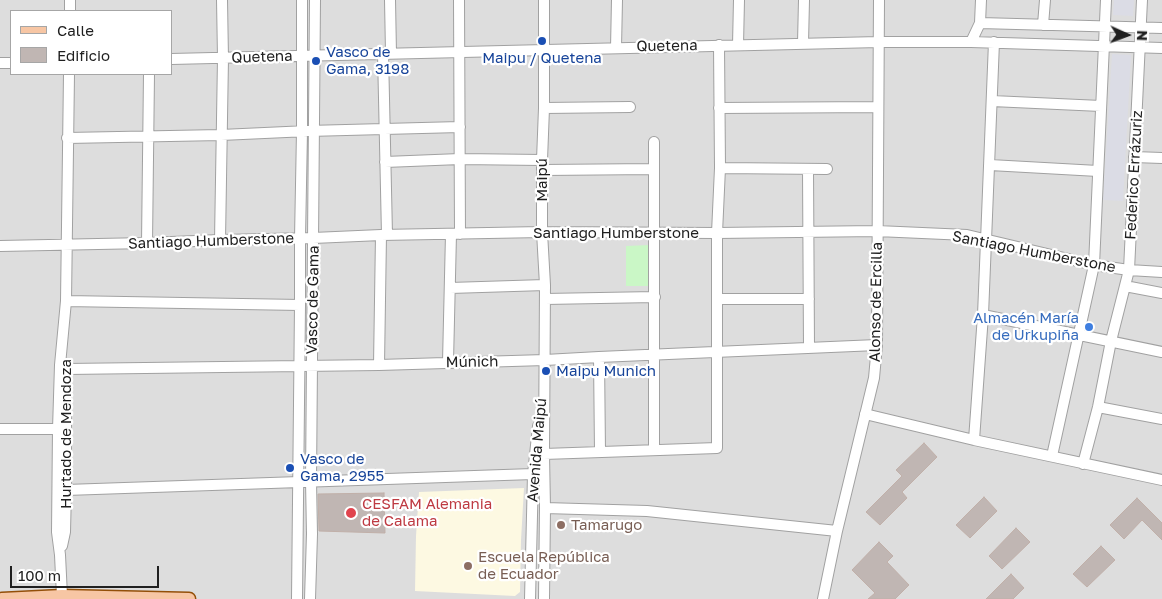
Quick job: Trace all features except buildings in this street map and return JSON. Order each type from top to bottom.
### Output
[{"type":"main road","points":[[2,599],[189,599]]},
{"type":"street","points":[[220,240],[222,0]]},
{"type":"street","name":"Vasco de Gama","points":[[297,599],[302,0]]},
{"type":"street","name":"Vasco de Gama","points":[[310,599],[315,0]]},
{"type":"street","points":[[379,365],[390,0]]},
{"type":"street","points":[[448,362],[450,288],[460,159],[459,0]]},
{"type":"street","name":"Maipú","points":[[544,0],[542,232],[545,285],[545,360]]},
{"type":"street","points":[[616,48],[617,0]]},
{"type":"street","points":[[738,45],[739,0]]},
{"type":"street","points":[[803,43],[804,0]]},
{"type":"street","name":"Alonso de Ercilla","points":[[823,599],[836,531],[874,378],[877,345],[879,0]]},
{"type":"street","points":[[971,42],[980,23],[981,0]]},
{"type":"street","points":[[1043,24],[1044,0]]},
{"type":"street","points":[[1052,456],[1094,265],[1106,0]]},
{"type":"street","name":"Federico Errázuriz","points":[[1083,464],[1129,270],[1142,0]]},
{"type":"street","points":[[980,23],[1162,28]]},
{"type":"street","name":"Quetena","points":[[172,59],[879,42],[994,42],[1162,48]]},
{"type":"street","points":[[974,440],[983,315],[994,42]]},
{"type":"street","points":[[544,454],[717,448],[717,299],[720,168],[719,45]]},
{"type":"street","name":"Hurtado de Mendoza","points":[[60,555],[65,532],[66,490],[60,365],[66,301],[69,75]]},
{"type":"street","points":[[148,243],[149,75]]},
{"type":"street","points":[[992,101],[1101,106]]},
{"type":"street","points":[[544,108],[630,107]]},
{"type":"street","points":[[719,108],[878,107]]},
{"type":"street","points":[[67,138],[460,127]]},
{"type":"street","points":[[654,142],[654,450]]},
{"type":"street","points":[[1134,157],[1162,158]]},
{"type":"street","points":[[385,162],[460,159],[542,165],[654,169]]},
{"type":"street","points":[[990,165],[1098,171]]},
{"type":"street","points":[[720,168],[827,169]]},
{"type":"street","points":[[808,169],[809,348]]},
{"type":"street","name":"Santiago Humberstone","points":[[0,246],[542,232],[718,233],[877,231],[967,235],[1094,265],[1162,272]]},
{"type":"street","points":[[450,288],[545,285]]},
{"type":"street","points":[[1125,286],[1162,293]]},
{"type":"street","points":[[545,298],[655,297]]},
{"type":"street","points":[[717,299],[809,299]]},
{"type":"street","points":[[66,301],[300,305]]},
{"type":"street","name":"Hurtado de Mendoza","points":[[62,598],[57,532],[66,369],[65,313]]},
{"type":"street","points":[[983,315],[1162,352]]},
{"type":"street","name":"Múnich","points":[[66,369],[379,365],[545,360],[877,345]]},
{"type":"street","points":[[599,357],[600,452]]},
{"type":"street","name":"Avenida Maipú","points":[[544,599],[545,360]]},
{"type":"street","name":"Avenida Maipú","points":[[530,599],[533,474],[545,360]]},
{"type":"street","points":[[1098,407],[1162,419]]},
{"type":"street","points":[[865,414],[974,440],[1162,480]]},
{"type":"street","points":[[0,429],[62,429]]},
{"type":"street","points":[[66,490],[533,474]]},
{"type":"street","points":[[545,508],[648,511],[836,531]]},
{"type":"shaded area","points":[[0,0],[1162,0],[1162,599],[0,599]]},
{"type":"shaded area","points":[[1114,0],[1134,0],[1133,16],[1113,15]]},
{"type":"shaded area","points":[[1112,54],[1131,55],[1123,201],[1103,200]]},
{"type":"shaded area","points":[[524,488],[520,592],[515,596],[415,591],[419,492]]},
{"type":"green space","points":[[650,245],[650,286],[626,286],[626,246]]},
{"type":"place","name":"Maipu / Quetena","points":[[542,41]]},
{"type":"place","name":"Vasco de Gama, 3198","points":[[316,61]]},
{"type":"place","name":"Almacén María de Urkupiña","points":[[1089,327]]},
{"type":"place","name":"Maipu Munich","points":[[546,371]]},
{"type":"place","name":"Vasco de Gama, 2955","points":[[290,468]]},
{"type":"place","name":"CESFAM Alemania de Calama","points":[[351,513]]},
{"type":"place","name":"Tamarugo","points":[[561,525]]},
{"type":"place","name":"Escuela República de Ecuador","points":[[468,566]]}]
